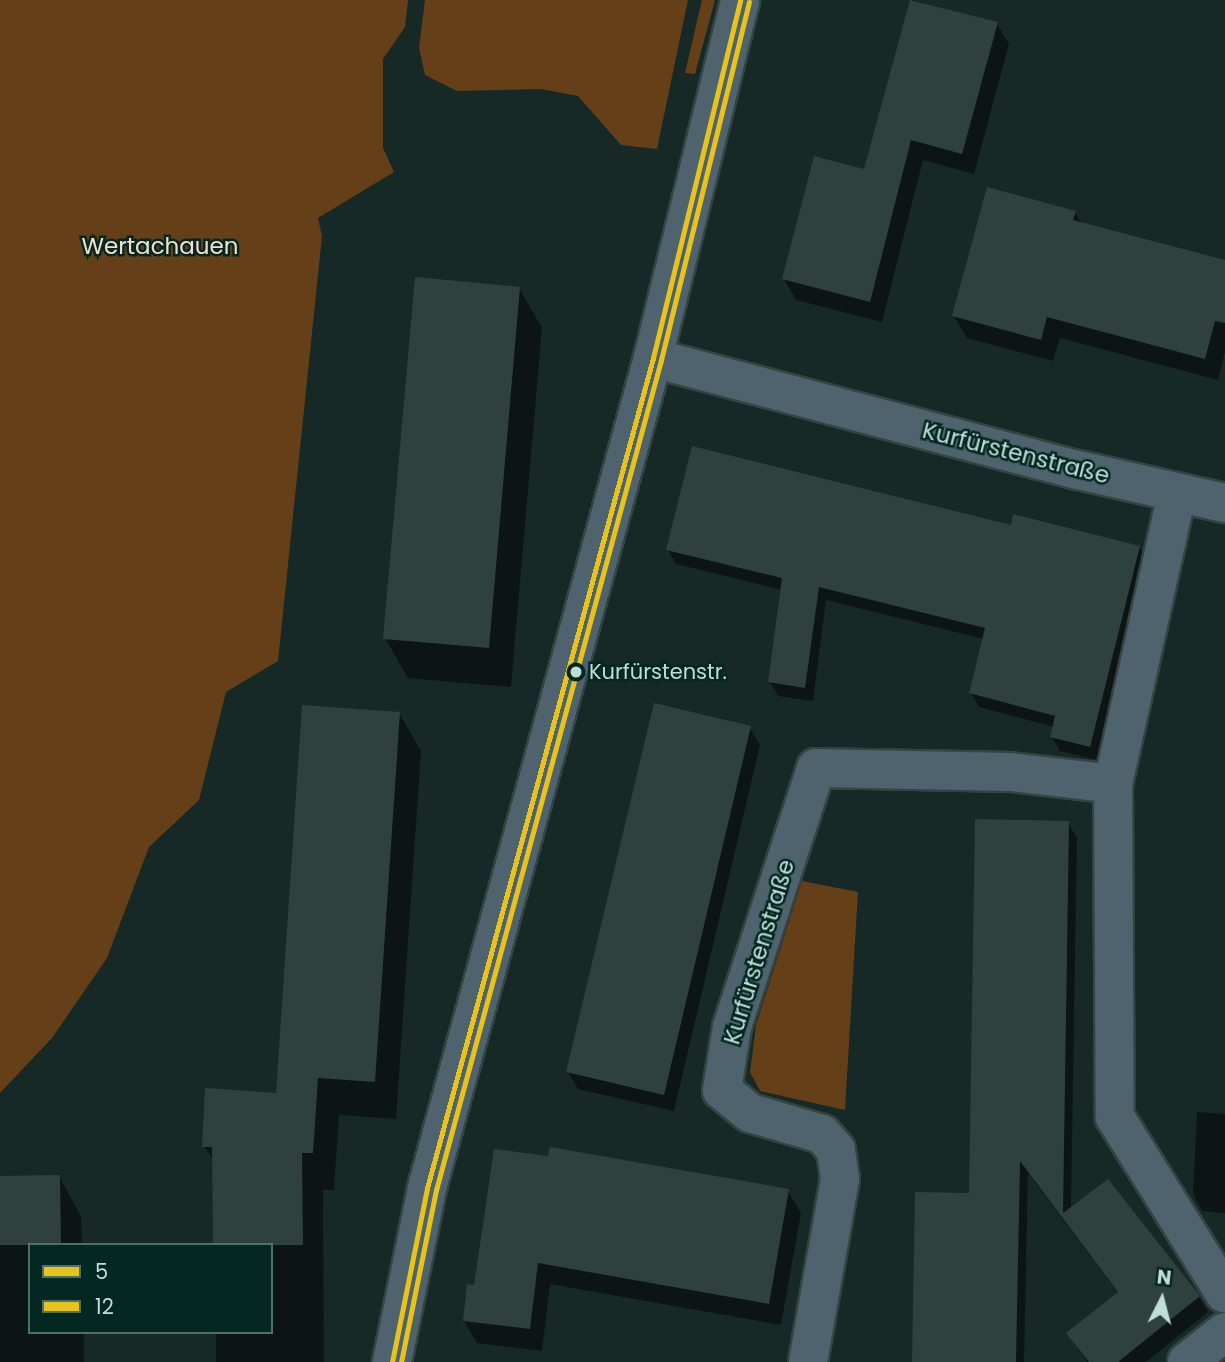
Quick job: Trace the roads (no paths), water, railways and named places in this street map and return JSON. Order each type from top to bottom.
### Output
[{"type":"street","points":[[392,1362],[427,1188],[653,358],[740,0]]},
{"type":"street","name":"Kurfürstenstraße","points":[[653,358],[1177,493],[1225,503]]},
{"type":"street","points":[[1177,493],[1113,784],[1115,1117],[1225,1294]]},
{"type":"street","name":"Kurfürstenstraße","points":[[808,1362],[841,1179],[836,1150],[822,1134],[750,1113],[722,1090],[732,1027],[816,768],[1010,772],[1113,784]]},
{"type":"street","points":[[1187,1362],[1225,1332]]},
{"type":"place","name":"Kurfürstenstr.","points":[[576,672]]},
{"type":"park label","name":"Wertachauen","points":[[160,246]]}]
